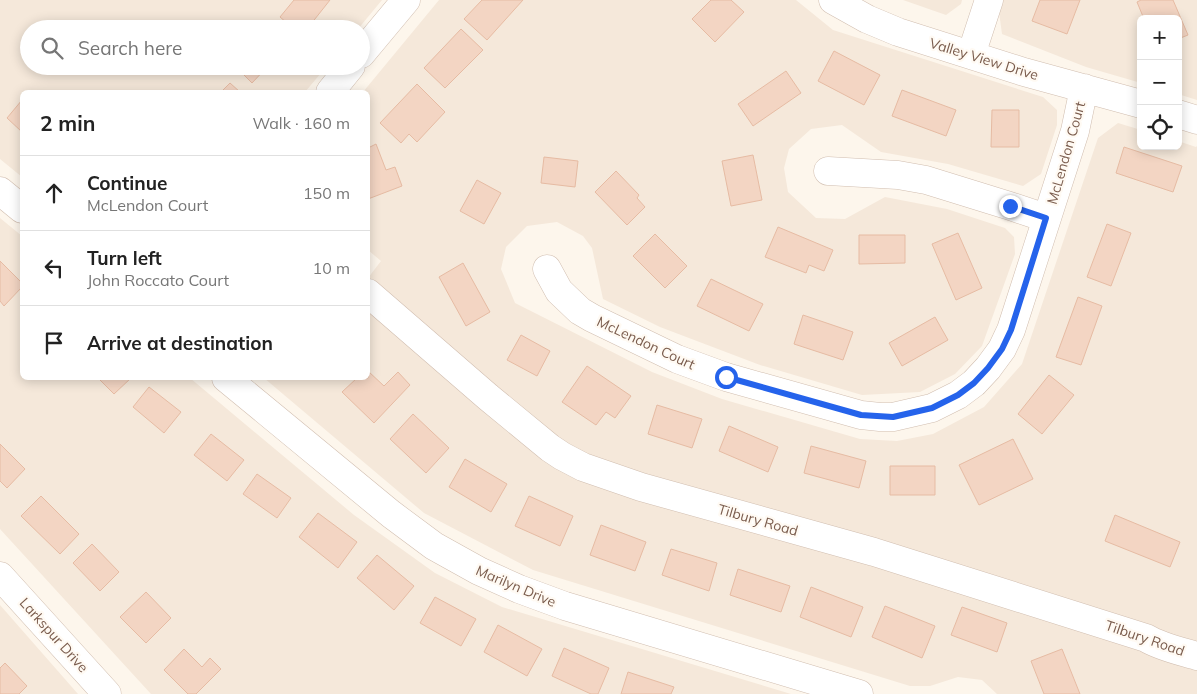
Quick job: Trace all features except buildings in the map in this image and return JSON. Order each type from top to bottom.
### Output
[{"type":"street","points":[[370,43],[406,0]]},
{"type":"street","points":[[971,55],[989,0]]},
{"type":"street","name":"Valley View Drive","points":[[837,1],[867,19],[898,32],[1024,72],[1137,103]]},
{"type":"street","points":[[332,90],[344,75]]},
{"type":"street","name":"McLendon Court","points":[[547,269],[559,291],[580,311],[678,359],[726,377],[861,415],[893,417],[932,408],[958,395],[974,383],[1002,349],[1011,330],[1075,131],[1084,88]]},
{"type":"street","points":[[1182,115],[1197,120]]},
{"type":"street","points":[[828,171],[898,175],[926,180],[1046,218]]},
{"type":"street","points":[[0,191],[20,208]]},
{"type":"street","name":"Tilbury Road","points":[[370,295],[550,448],[583,467],[641,487],[874,552],[1129,632],[1197,656]]},
{"type":"street","name":"Marilyn Drive","points":[[228,380],[391,514],[434,546],[479,571],[519,590],[565,606],[859,694]]},
{"type":"street","name":"Larkspur Drive","points":[[0,576],[107,694]]},
{"type":"shaded area","points":[[0,0],[382,0],[365,20],[20,20],[20,75],[319,75],[307,90],[20,90],[20,175],[0,159]]},
{"type":"shaded area","points":[[439,0],[796,0],[833,30],[1043,97],[1057,110],[1057,125],[1041,174],[1023,186],[948,164],[881,152],[842,125],[811,129],[789,149],[784,168],[788,192],[816,218],[845,219],[885,197],[947,209],[1005,228],[1014,237],[1015,254],[982,346],[955,374],[920,392],[862,395],[760,365],[660,327],[603,299],[592,248],[583,236],[557,222],[527,226],[506,247],[501,269],[515,303],[652,372],[722,399],[860,439],[897,441],[933,434],[984,407],[1022,364],[1098,138],[1118,123],[1137,129],[1137,150],[1182,150],[1182,142],[1197,146],[1197,645],[578,458],[370,286],[370,275],[381,261],[370,252],[370,90],[365,90]]},
{"type":"shaded area","points":[[903,0],[962,0],[961,4],[946,15]]},
{"type":"shaded area","points":[[1003,0],[1197,0],[1197,100],[1182,95],[1182,15],[1137,15],[1137,82],[1086,67],[1002,34],[999,12]]},
{"type":"shaded area","points":[[0,218],[20,234],[20,380],[192,380],[354,515],[435,573],[502,607],[791,694],[151,694],[0,529]]},
{"type":"shaded area","points":[[370,308],[559,465],[1197,663],[1197,694],[997,694],[982,680],[958,677],[930,686],[910,686],[533,570],[424,513],[266,380],[370,380]]},
{"type":"shaded area","points":[[0,605],[78,694],[0,694]]},
{"type":"route","points":[[726,377],[861,415],[880,417],[893,417],[932,408],[958,395],[974,383],[1002,349],[1011,330],[1046,218],[1010,206]]}]
